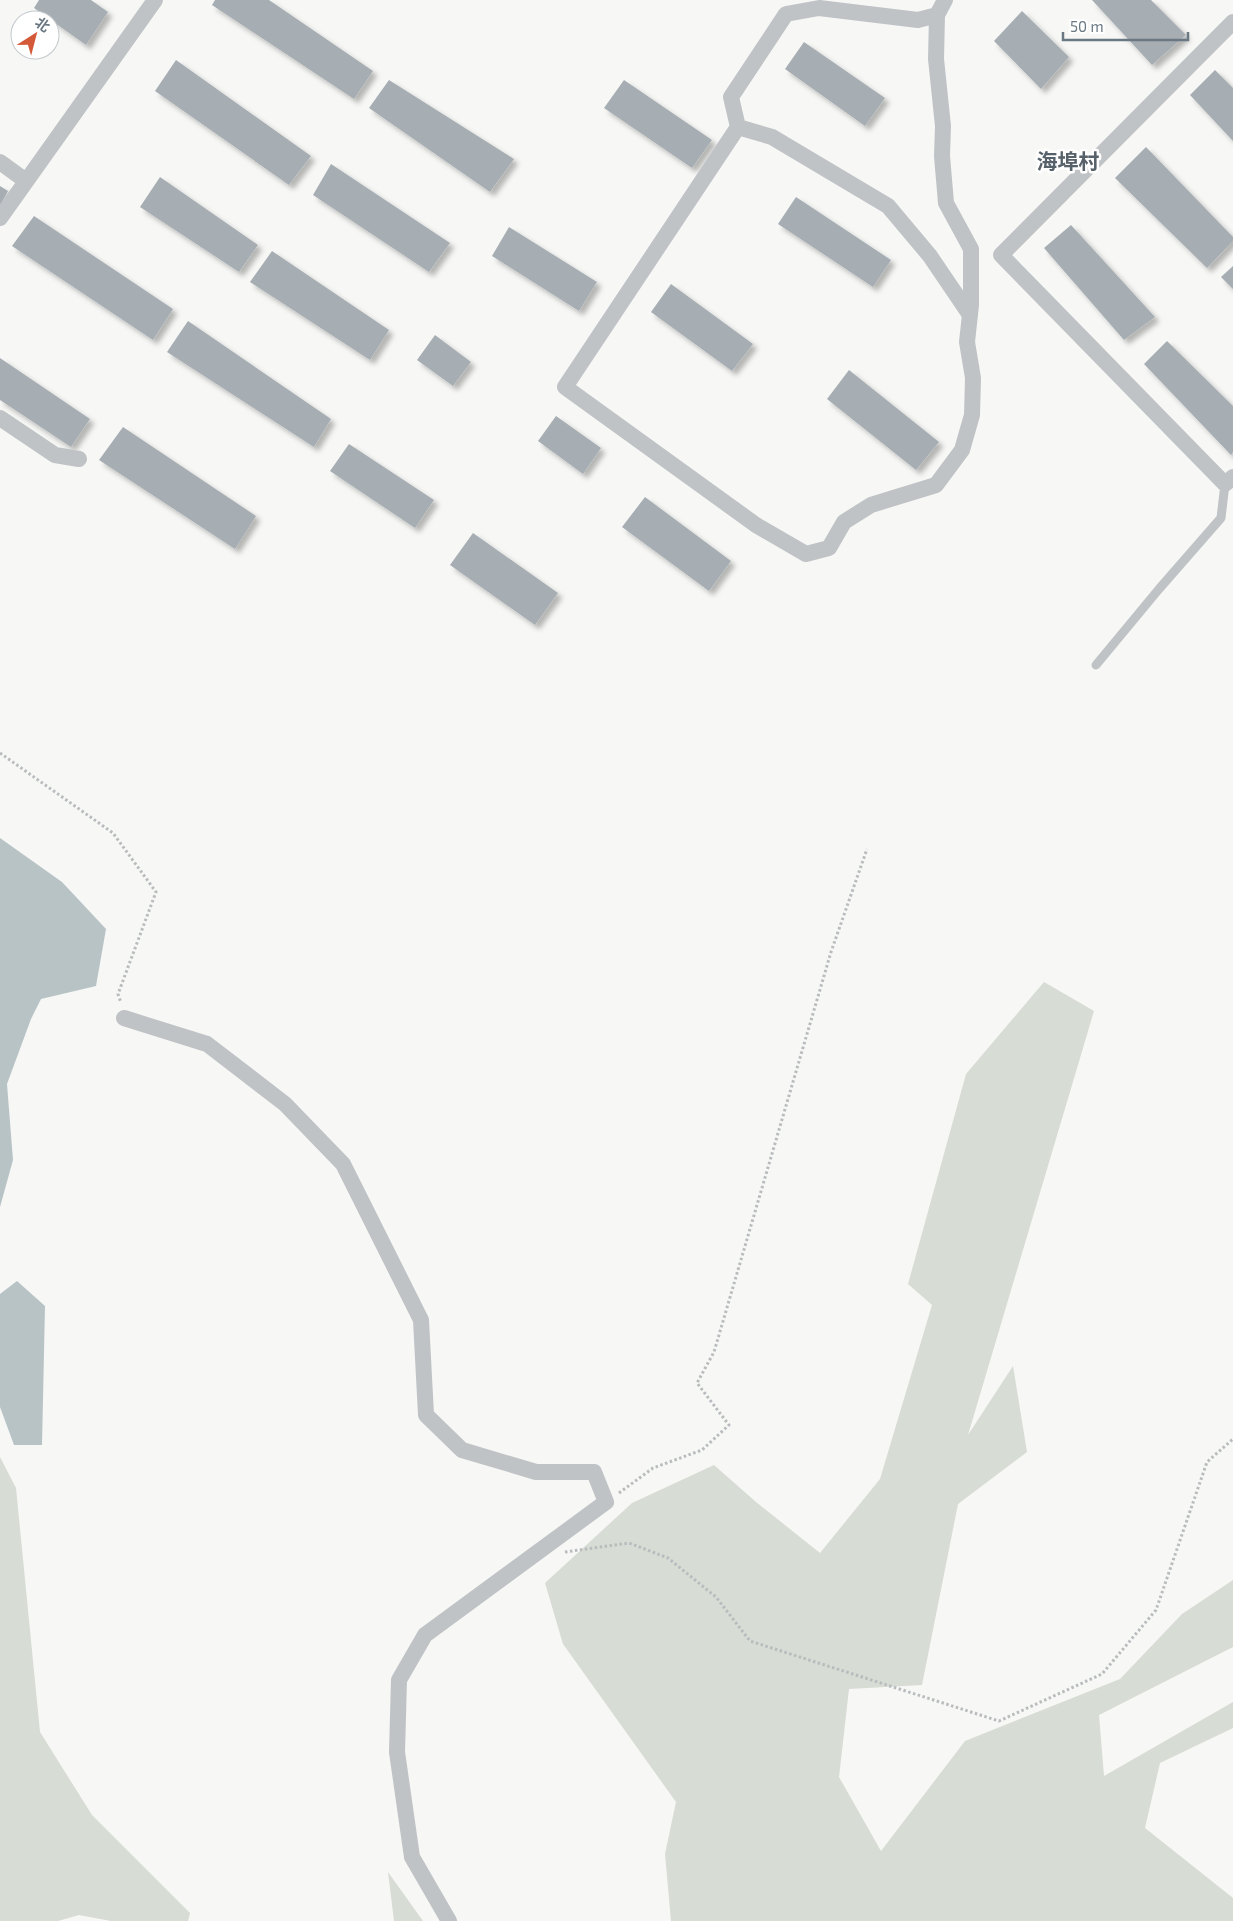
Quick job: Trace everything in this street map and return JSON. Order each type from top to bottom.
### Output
[{"type":"street","points":[[0,218],[156,0]]},
{"type":"street","points":[[936,15],[918,20],[819,8],[786,14],[731,97],[738,127],[564,387],[756,525],[806,554],[829,548],[844,522],[871,505],[936,485],[962,450],[972,415],[974,378],[967,342],[970,316],[971,249],[946,203],[942,156],[943,126],[936,59],[936,15],[945,0]]},
{"type":"street","points":[[1229,481],[1001,255],[1233,22]]},
{"type":"street","points":[[738,127],[772,137],[888,206],[930,256],[970,316]]},
{"type":"street","points":[[0,162],[26,181]]},
{"type":"street","points":[[0,418],[55,455],[79,459]]},
{"type":"street","points":[[124,1018],[207,1044],[285,1104],[343,1164],[421,1320],[426,1415],[462,1450],[536,1472],[594,1472],[606,1502],[425,1635],[399,1680],[397,1752],[412,1857],[448,1921]]},
{"type":"lane","points":[[1096,664],[1221,518],[1229,481]]},
{"type":"path","points":[[0,753],[113,833],[156,892],[118,994],[124,1018]]},
{"type":"path","points":[[606,1502],[653,1468],[702,1450],[729,1425],[697,1383],[714,1352],[832,952],[867,849]]},
{"type":"path","points":[[560,1553],[628,1543],[668,1558],[716,1597],[750,1642],[999,1721],[1102,1674],[1156,1610],[1207,1462],[1233,1439]]},
{"type":"shaded area","points":[[0,838],[62,882],[106,929],[96,986],[41,999],[31,1019],[7,1084],[13,1160],[0,1207]]},
{"type":"shaded area","points":[[1044,982],[1094,1011],[968,1435],[1013,1366],[1027,1452],[958,1504],[922,1685],[849,1689],[839,1777],[881,1851],[965,1741],[1120,1679],[1182,1614],[1233,1580],[1233,1647],[1099,1715],[1104,1776],[1233,1702],[1233,1728],[1160,1763],[1145,1828],[1233,1898],[1233,1921],[671,1921],[665,1854],[676,1802],[563,1644],[545,1583],[632,1503],[714,1465],[756,1502],[820,1553],[880,1479],[932,1305],[908,1284],[966,1074]]},
{"type":"shaded area","points":[[17,1281],[45,1306],[42,1445],[14,1445],[0,1407],[0,1294]]},
{"type":"shaded area","points":[[0,1457],[16,1488],[40,1732],[92,1815],[190,1913],[188,1921],[111,1921],[79,1915],[58,1921],[0,1921]]},
{"type":"shaded area","points":[[388,1872],[423,1921],[394,1921]]},
{"type":"building","points":[[39,0],[91,0],[108,12],[86,45],[60,26],[60,10],[37,10],[34,8]]},
{"type":"building","points":[[215,0],[269,0],[373,71],[354,99],[212,5]]},
{"type":"building","points":[[1092,0],[1151,0],[1186,35],[1152,65]]},
{"type":"building","points":[[1022,11],[1069,57],[1041,89],[994,41]]},
{"type":"building","points":[[804,42],[885,98],[865,126],[785,69]]},
{"type":"building","points":[[176,60],[311,156],[289,185],[155,91]]},
{"type":"building","points":[[1215,70],[1233,88],[1233,141],[1190,95]]},
{"type":"building","points":[[389,80],[514,159],[490,192],[369,108]]},
{"type":"building","points":[[624,80],[712,140],[692,168],[604,108]]},
{"type":"building","points":[[1146,147],[1233,237],[1233,241],[1207,268],[1115,178]]},
{"type":"building","points":[[331,164],[450,243],[429,272],[313,195]]},
{"type":"building","points":[[160,177],[258,245],[239,272],[140,207]]},
{"type":"building","points":[[0,186],[8,191],[0,206]]},
{"type":"building","points":[[796,197],[891,260],[873,287],[778,224]]},
{"type":"building","points":[[34,216],[173,309],[153,340],[12,246]]},
{"type":"building","points":[[1071,225],[1155,317],[1124,340],[1044,248]]},
{"type":"building","points":[[509,227],[597,282],[579,311],[492,256]]},
{"type":"building","points":[[272,251],[389,330],[370,360],[250,282]]},
{"type":"building","points":[[1233,266],[1233,289],[1221,277]]},
{"type":"building","points":[[671,284],[753,344],[732,371],[651,312]]},
{"type":"building","points":[[188,321],[331,419],[314,447],[167,352]]},
{"type":"building","points":[[435,335],[471,362],[453,386],[417,360]]},
{"type":"building","points":[[1167,341],[1233,406],[1233,452],[1231,455],[1144,364]]},
{"type":"building","points":[[0,358],[90,419],[71,447],[0,400]]},
{"type":"building","points":[[849,370],[939,442],[916,470],[827,399]]},
{"type":"building","points":[[556,416],[601,448],[583,474],[538,441]]},
{"type":"building","points":[[123,427],[256,516],[235,549],[99,460]]},
{"type":"building","points":[[349,444],[434,500],[415,528],[330,471]]},
{"type":"building","points":[[645,497],[731,561],[709,591],[622,527]]},
{"type":"building","points":[[473,533],[558,593],[535,625],[450,565]]},
{"type":"district","name":"海埠村","points":[[1068,162]]}]
